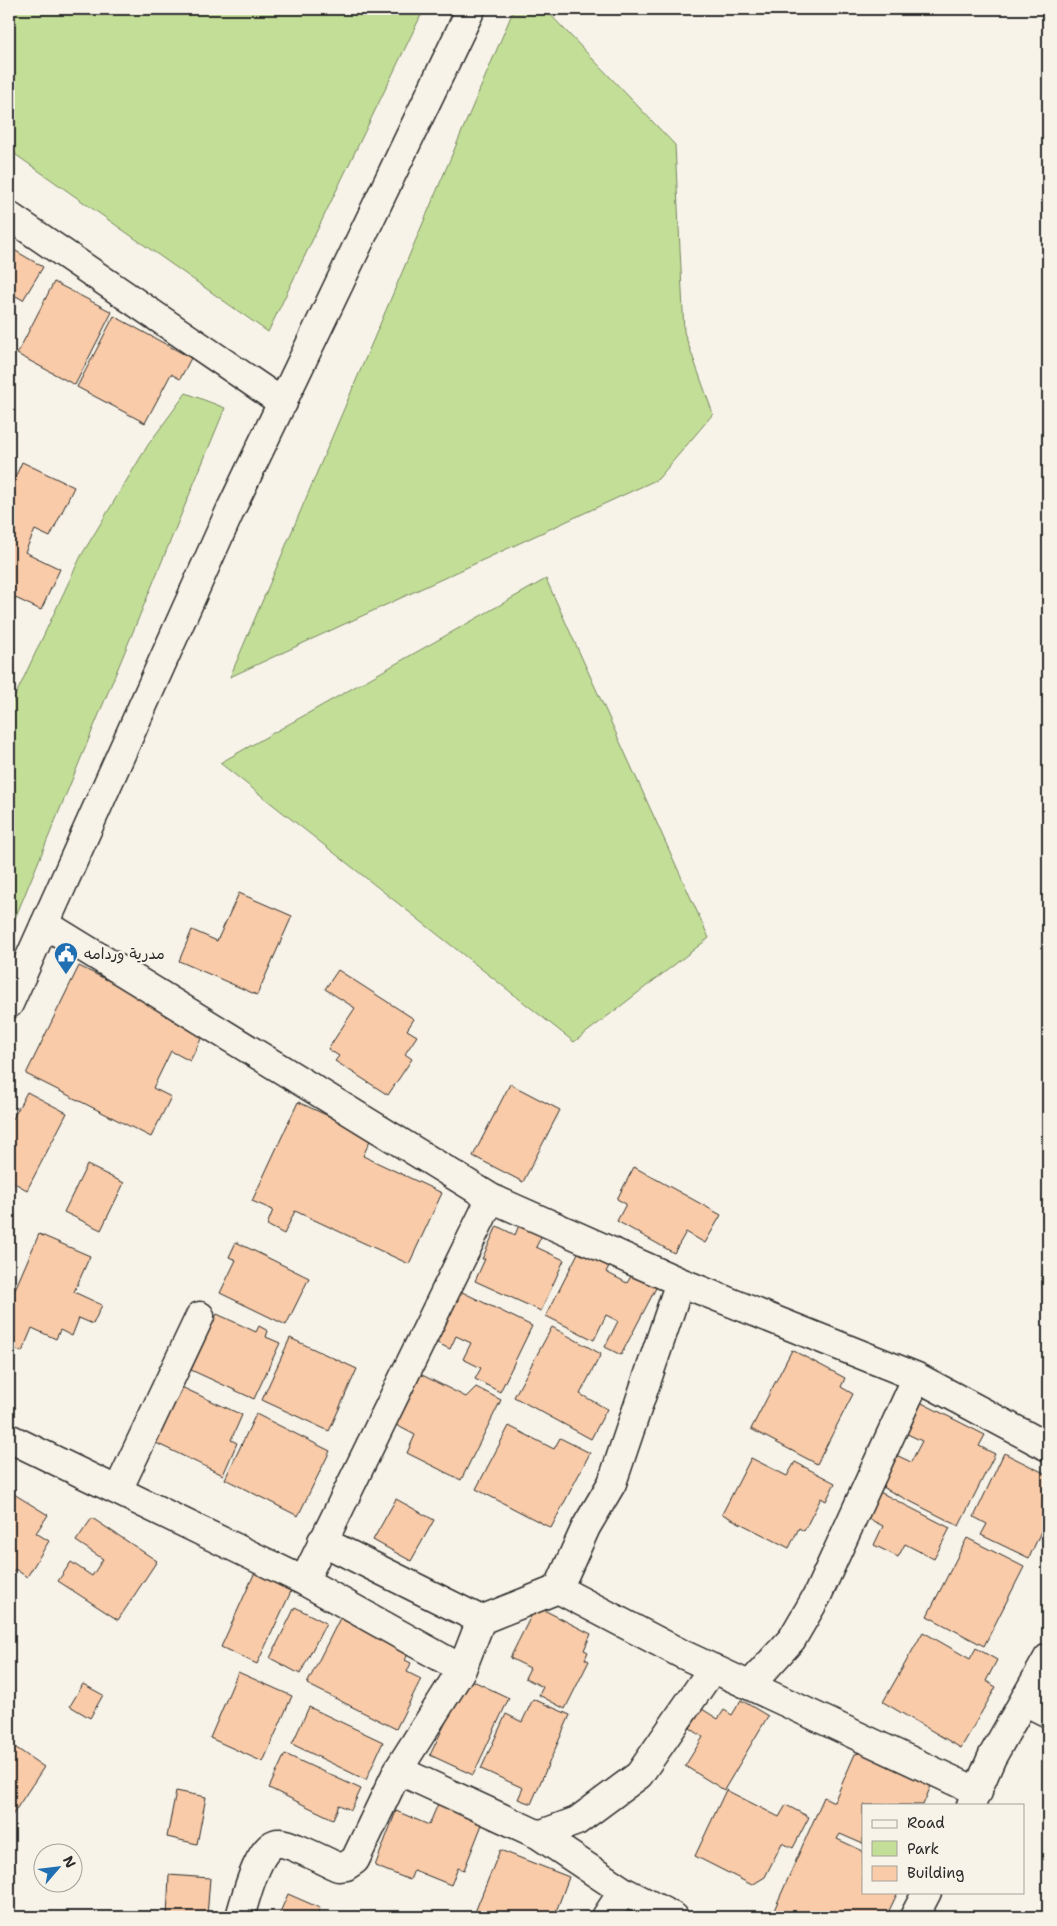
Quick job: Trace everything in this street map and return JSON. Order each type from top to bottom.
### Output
[{"type":"street","points":[[9,1004],[230,510],[471,9]]},
{"type":"street","points":[[9,216],[283,402]]},
{"type":"street","points":[[45,924],[491,1198],[680,1282],[917,1377],[1048,1447]]},
{"type":"street","points":[[304,1581],[491,1198]]},
{"type":"street","points":[[240,1917],[261,1856],[269,1846],[280,1843],[338,1867],[346,1866],[355,1860],[398,1770],[462,1669],[481,1620],[558,1589],[586,1527],[612,1483],[680,1282]]},
{"type":"street","points":[[118,1490],[200,1316]]},
{"type":"street","points":[[750,1685],[792,1639],[817,1596],[917,1377]]},
{"type":"street","points":[[9,1438],[304,1581],[462,1669]]},
{"type":"street","points":[[322,1541],[481,1620]]},
{"type":"street","points":[[558,1589],[974,1798],[992,1757],[1036,1707],[1048,1658]]},
{"type":"street","points":[[539,1835],[577,1821],[639,1775],[713,1668]]},
{"type":"street","points":[[398,1770],[539,1835],[623,1891],[674,1917]]},
{"type":"street","points":[[606,1917],[623,1891]]},
{"type":"green space","points":[[9,9],[424,9],[268,332],[9,150]]},
{"type":"green space","points":[[514,9],[545,9],[675,145],[684,332],[713,414],[658,479],[230,677]]},
{"type":"green space","points":[[186,393],[225,408],[9,933],[9,709],[81,556],[148,445]]},
{"type":"green space","points":[[546,579],[709,938],[574,1042],[220,763]]},
{"type":"building","points":[[9,247],[43,267],[23,300],[14,295],[9,304]]},
{"type":"building","points":[[54,282],[112,312],[75,385],[17,354]]},
{"type":"building","points":[[114,316],[191,358],[180,379],[171,374],[145,423],[77,387]]},
{"type":"building","points":[[22,462],[74,487],[50,537],[35,530],[25,552],[60,569],[41,610],[9,595],[9,491]]},
{"type":"building","points":[[239,893],[292,916],[257,995],[179,961],[192,930],[217,941]]},
{"type":"building","points":[[79,966],[206,1029],[190,1061],[171,1051],[153,1088],[171,1097],[151,1137],[26,1074]]},
{"type":"building","points":[[338,970],[414,1019],[407,1030],[417,1036],[405,1054],[412,1059],[388,1095],[335,1061],[339,1056],[328,1049],[355,1008],[325,989]]},
{"type":"building","points":[[510,1084],[560,1110],[523,1182],[473,1156]]},
{"type":"building","points":[[27,1092],[67,1113],[27,1190],[9,1180],[9,1126]]},
{"type":"building","points":[[298,1102],[372,1136],[363,1156],[442,1193],[409,1264],[295,1211],[284,1234],[267,1225],[273,1210],[252,1201]]},
{"type":"building","points":[[87,1165],[124,1183],[101,1230],[64,1212]]},
{"type":"building","points":[[634,1167],[721,1215],[705,1243],[686,1232],[674,1253],[617,1221],[626,1204],[617,1199]]},
{"type":"building","points":[[519,1225],[542,1235],[536,1247],[564,1260],[541,1311],[475,1281],[485,1259],[482,1259],[497,1226],[515,1235]]},
{"type":"building","points":[[39,1234],[90,1256],[74,1292],[102,1305],[93,1324],[79,1318],[72,1336],[60,1330],[56,1339],[32,1328],[22,1352],[9,1347],[9,1303]]},
{"type":"building","points":[[236,1242],[309,1278],[286,1325],[220,1293],[236,1260],[229,1257]]},
{"type":"building","points":[[580,1249],[610,1264],[606,1272],[627,1283],[633,1273],[657,1286],[621,1355],[605,1347],[618,1321],[606,1315],[594,1340],[546,1316]]},
{"type":"building","points":[[460,1291],[532,1326],[500,1392],[475,1379],[481,1368],[463,1359],[471,1343],[456,1336],[450,1349],[435,1342]]},
{"type":"building","points":[[217,1314],[256,1332],[259,1326],[268,1331],[266,1337],[280,1343],[254,1399],[191,1370]]},
{"type":"building","points":[[552,1327],[601,1354],[580,1394],[607,1409],[591,1439],[514,1397]]},
{"type":"building","points":[[290,1338],[357,1369],[329,1431],[262,1400]]},
{"type":"building","points":[[792,1350],[845,1378],[841,1387],[853,1394],[817,1464],[751,1429]]},
{"type":"building","points":[[422,1375],[466,1397],[476,1387],[501,1400],[461,1480],[407,1453],[415,1435],[396,1425],[399,1404],[407,1387]]},
{"type":"building","points":[[177,1385],[242,1415],[231,1440],[237,1443],[223,1475],[156,1443],[162,1429],[157,1427]]},
{"type":"building","points":[[914,1399],[985,1435],[979,1446],[995,1454],[959,1526],[880,1486],[896,1455],[911,1462],[922,1441],[899,1430]]},
{"type":"building","points":[[256,1414],[330,1451],[298,1516],[225,1479]]},
{"type":"building","points":[[509,1426],[554,1449],[560,1438],[590,1453],[551,1528],[476,1489]]},
{"type":"building","points":[[1004,1453],[1048,1475],[1048,1498],[1046,1503],[1048,1504],[1048,1516],[1029,1558],[981,1535],[987,1524],[974,1517]]},
{"type":"building","points":[[751,1458],[787,1476],[795,1462],[835,1483],[826,1501],[821,1498],[804,1531],[799,1528],[789,1548],[722,1514]]},
{"type":"building","points":[[872,1488],[950,1528],[934,1559],[905,1544],[898,1557],[874,1545],[883,1526],[859,1514]]},
{"type":"building","points":[[9,1491],[48,1515],[36,1533],[49,1541],[27,1577],[15,1569],[9,1579]]},
{"type":"building","points":[[396,1499],[434,1520],[411,1561],[373,1540]]},
{"type":"building","points":[[92,1518],[157,1561],[118,1620],[58,1581],[71,1562],[92,1576],[103,1559],[76,1541]]},
{"type":"building","points":[[967,1538],[1024,1567],[984,1646],[927,1616]]},
{"type":"building","points":[[255,1572],[295,1583],[257,1664],[221,1647]]},
{"type":"building","points":[[536,1606],[591,1634],[584,1650],[588,1652],[585,1659],[589,1661],[565,1709],[539,1695],[543,1687],[525,1678],[530,1668],[510,1658]]},
{"type":"building","points":[[295,1607],[326,1623],[300,1674],[270,1658]]},
{"type":"building","points":[[341,1616],[410,1650],[405,1660],[411,1663],[407,1672],[421,1679],[396,1729],[307,1684]]},
{"type":"building","points":[[923,1632],[970,1659],[976,1648],[997,1660],[986,1681],[996,1687],[961,1748],[883,1702]]},
{"type":"building","points":[[238,1672],[292,1696],[263,1762],[210,1738]]},
{"type":"building","points":[[467,1678],[509,1698],[473,1775],[430,1755]]},
{"type":"building","points":[[83,1684],[103,1695],[90,1718],[70,1706]]},
{"type":"building","points":[[533,1699],[570,1715],[531,1804],[518,1799],[523,1788],[481,1769],[506,1714],[522,1722]]},
{"type":"building","points":[[741,1700],[768,1716],[724,1790],[685,1766],[703,1737],[690,1728],[702,1709],[718,1719],[724,1710],[732,1715]]},
{"type":"building","points":[[309,1707],[383,1742],[366,1780],[292,1744]]},
{"type":"building","points":[[9,1743],[44,1767],[9,1820]]},
{"type":"building","points":[[868,1751],[933,1781],[923,1804],[862,1804],[862,1844],[840,1834],[837,1839],[862,1851],[862,1894],[897,1894],[886,1917],[771,1917],[824,1797],[834,1802],[855,1754]]},
{"type":"building","points":[[285,1754],[361,1789],[351,1810],[339,1805],[333,1819],[269,1788]]},
{"type":"building","points":[[726,1790],[779,1817],[786,1805],[809,1817],[793,1848],[782,1843],[765,1877],[752,1885],[695,1856]]},
{"type":"building","points":[[176,1791],[206,1797],[197,1844],[167,1837]]},
{"type":"building","points":[[438,1804],[483,1822],[464,1870],[458,1868],[451,1885],[414,1870],[410,1880],[375,1866],[396,1811],[429,1825]]},
{"type":"building","points":[[500,1850],[569,1877],[554,1917],[473,1917]]},
{"type":"building","points":[[169,1875],[210,1878],[207,1917],[167,1917]]},
{"type":"building","points":[[288,1894],[320,1908],[316,1917],[278,1917]]},
{"type":"place","name":"مدرية وردامه","points":[[66,975]]}]
